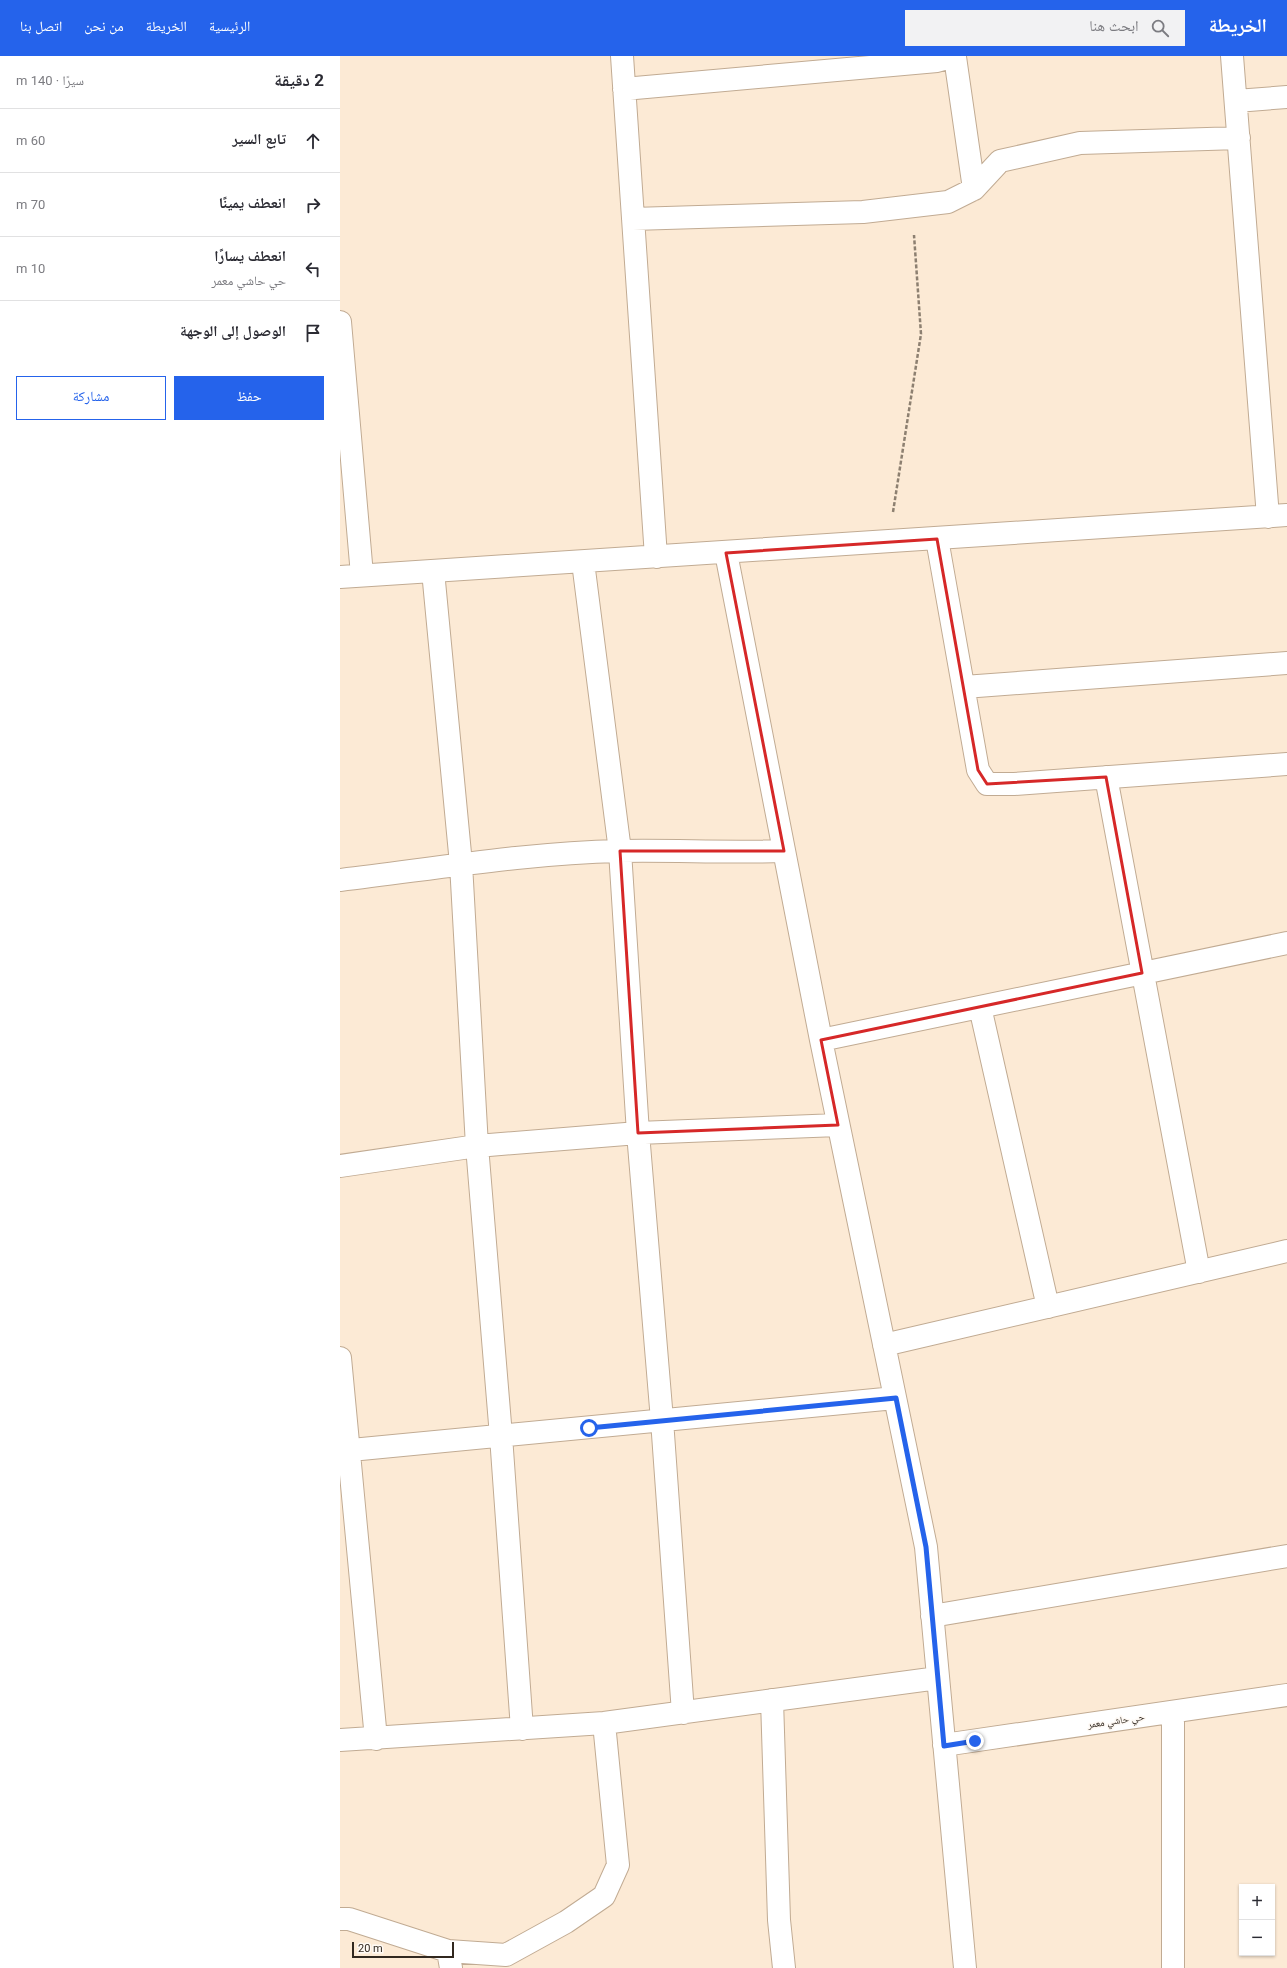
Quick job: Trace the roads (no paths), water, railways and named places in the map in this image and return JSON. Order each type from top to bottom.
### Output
[{"type":"street","points":[[622,56],[656,557]]},
{"type":"street","points":[[340,577],[1277,516],[1232,56]]},
{"type":"street","points":[[624,89],[955,57],[974,188]]},
{"type":"street","points":[[1236,101],[1287,97]]},
{"type":"street","points":[[633,219],[863,212],[948,202],[974,188],[1000,161],[1080,143],[1239,138]]},
{"type":"street","points":[[340,322],[362,575]]},
{"type":"street","points":[[938,539],[978,770],[987,784],[1014,784],[1287,764]]},
{"type":"street","points":[[726,553],[838,1125],[926,1547],[965,1968]]},
{"type":"street","points":[[583,562],[620,851],[638,1133],[662,1420],[683,1713]]},
{"type":"street","points":[[433,571],[461,864],[477,1146],[501,1436],[522,1729]]},
{"type":"street","points":[[964,687],[1287,663]]},
{"type":"street","points":[[1106,777],[1199,1272]]},
{"type":"street","points":[[340,880],[488,861],[620,851],[734,853],[784,851]]},
{"type":"street","points":[[821,1040],[1287,943]]},
{"type":"street","points":[[980,1007],[1048,1307]]},
{"type":"street","points":[[340,1166],[477,1146],[638,1133],[838,1125]]},
{"type":"street","points":[[884,1345],[1287,1251]]},
{"type":"street","points":[[340,1358],[344,1451],[376,1739]]},
{"type":"street","points":[[344,1451],[896,1398]]},
{"type":"street","points":[[932,1616],[1287,1556]]},
{"type":"street","points":[[340,1740],[376,1739],[604,1723],[938,1678]]},
{"type":"street","name":"حي حاشي معمر","points":[[944,1746],[1287,1695]]},
{"type":"street","points":[[772,1700],[779,1920],[784,1968]]},
{"type":"street","points":[[1173,1712],[1173,1968]]},
{"type":"street","points":[[340,1919],[350,1919],[450,1960],[506,1955],[566,1922],[604,1896],[618,1865],[604,1723]]}]
